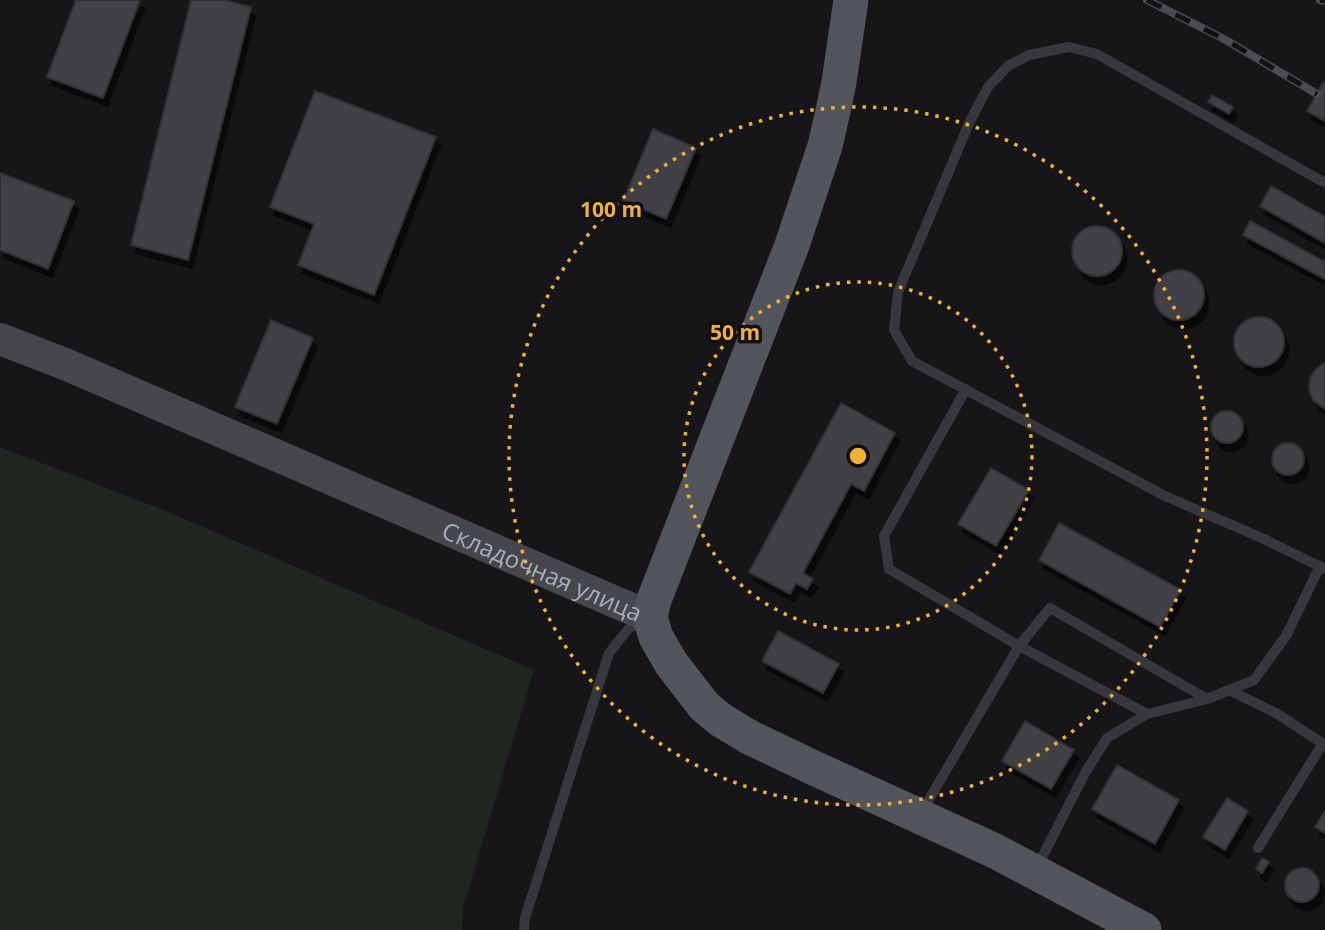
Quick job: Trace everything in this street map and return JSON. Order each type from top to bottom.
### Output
[{"type":"main road","points":[[650,617],[654,600],[791,248],[825,145],[834,111],[851,0]]},
{"type":"main road","name":"Складочная улица","points":[[0,339],[78,369],[650,617],[656,637],[685,683],[704,706],[721,720],[749,737],[995,851],[1144,930]]},
{"type":"lane","points":[[1034,872],[1085,773],[1107,738],[1147,714],[1207,699],[1254,680],[1286,636],[1323,568],[1165,496],[912,361],[894,330],[898,292],[970,121],[988,87],[1008,66],[1029,55],[1069,47],[1097,54],[1325,183]]},
{"type":"lane","points":[[966,389],[884,536],[889,569],[1019,646],[1147,714]]},
{"type":"lane","points":[[919,816],[1019,646],[1050,608],[1207,699]]},
{"type":"lane","points":[[524,930],[525,918],[610,653],[629,628],[650,617]]},
{"type":"lane","points":[[1229,690],[1276,713],[1324,744],[1258,848]]},
{"type":"shaded area","points":[[0,447],[166,511],[534,670],[463,908],[462,930],[0,930]]},
{"type":"building","points":[[76,0],[140,0],[103,98],[47,77]]},
{"type":"building","points":[[191,0],[223,0],[251,7],[188,260],[131,245]]},
{"type":"building","points":[[1323,83],[1325,84],[1325,121],[1307,111]]},
{"type":"building","points":[[315,91],[436,137],[374,295],[298,265],[314,224],[270,207]]},
{"type":"building","points":[[1212,95],[1233,107],[1229,114],[1208,102]]},
{"type":"building","points":[[653,129],[696,148],[666,219],[623,201]]},
{"type":"building","points":[[0,173],[74,201],[48,269],[0,250]]},
{"type":"building","points":[[1271,186],[1325,217],[1325,243],[1260,206]]},
{"type":"building","points":[[1250,221],[1325,262],[1325,279],[1243,235]]},
{"type":"building","points":[[1097,226],[1115,233],[1122,251],[1115,269],[1097,276],[1079,269],[1072,251],[1079,233]]},
{"type":"building","points":[[1179,270],[1196,278],[1204,295],[1196,312],[1179,320],[1162,312],[1154,295],[1162,278]]},
{"type":"building","points":[[1259,317],[1276,325],[1284,342],[1276,359],[1259,367],[1242,359],[1234,342],[1242,325]]},
{"type":"building","points":[[271,320],[313,338],[277,424],[235,407]]},
{"type":"building","points":[[1325,363],[1325,409],[1314,401],[1309,385],[1316,369]]},
{"type":"building","points":[[841,403],[895,433],[864,491],[851,484],[803,573],[813,579],[807,589],[796,583],[790,594],[749,572]]},
{"type":"building","points":[[1227,411],[1238,416],[1243,427],[1238,438],[1227,443],[1216,438],[1211,427],[1216,416]]},
{"type":"building","points":[[1288,443],[1299,448],[1304,459],[1299,470],[1288,475],[1277,470],[1272,459],[1277,448]]},
{"type":"building","points":[[991,468],[1029,490],[996,546],[958,524]]},
{"type":"building","points":[[1059,523],[1181,590],[1160,627],[1039,560]]},
{"type":"building","points":[[778,631],[839,664],[823,693],[762,661]]},
{"type":"building","points":[[1025,721],[1074,750],[1051,789],[1002,761]]},
{"type":"building","points":[[1117,765],[1179,800],[1155,844],[1092,809]]},
{"type":"building","points":[[1227,798],[1248,811],[1225,850],[1203,837]]},
{"type":"building","points":[[1325,811],[1325,833],[1315,827]]},
{"type":"building","points":[[1262,858],[1269,862],[1262,873],[1256,869]]},
{"type":"building","points":[[1302,868],[1314,873],[1319,885],[1314,897],[1302,902],[1290,897],[1285,885],[1290,873]]},
{"type":"railway","points":[[1147,0],[1224,39],[1317,94]]},
{"type":"railway","points":[[1320,0],[1325,1]]}]
